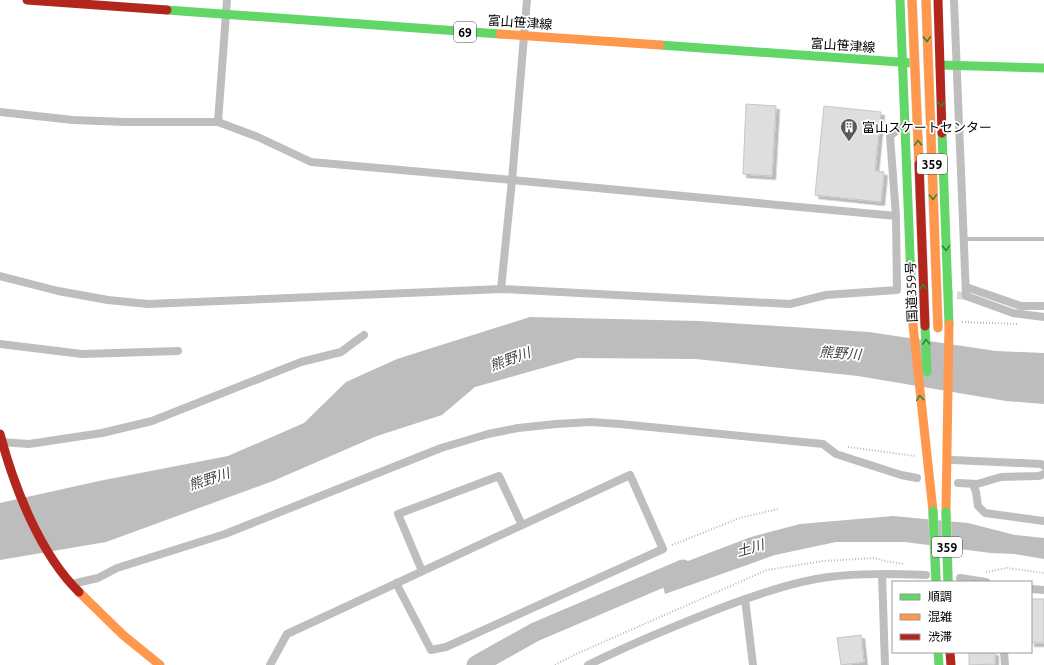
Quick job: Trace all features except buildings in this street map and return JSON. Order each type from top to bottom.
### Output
[{"type":"main road","name":"富山笹津線","points":[[27,0],[940,65],[1044,68]]},
{"type":"main road","points":[[900,0],[913,325],[926,453]]},
{"type":"main road","name":"国道359号","points":[[912,0],[925,326],[926,453]]},
{"type":"main road","name":"国道359号","points":[[926,0],[939,335]]},
{"type":"main road","points":[[938,0],[949,329],[946,451]]},
{"type":"main road","name":"359","points":[[939,351],[946,451],[948,581]]},
{"type":"main road","points":[[1,441],[14,480],[28,511],[51,554],[69,581],[107,621],[160,665]]},
{"type":"main road","name":"359","points":[[926,453],[933,511],[936,581]]},
{"type":"main road","points":[[938,653],[939,665]]},
{"type":"main road","points":[[950,653],[951,665]]},
{"type":"street","points":[[218,122],[227,0]]},
{"type":"street","points":[[500,288],[512,180],[527,0]]},
{"type":"street","points":[[954,0],[966,296],[1013,314],[1044,317]]},
{"type":"street","points":[[0,112],[73,120],[126,122],[218,122],[258,137],[311,162],[896,216]]},
{"type":"street","points":[[0,276],[58,291],[108,300],[148,304],[500,288],[790,304],[826,295],[897,290],[896,216],[890,136],[906,124]]},
{"type":"street","points":[[966,287],[1021,306],[1044,306]]},
{"type":"street","points":[[1,441],[29,444],[102,433],[152,421],[301,362],[341,352],[364,335]]},
{"type":"street","points":[[0,344],[82,354],[178,351]]},
{"type":"street","points":[[69,581],[98,578],[117,568],[225,534],[440,448],[488,434],[518,428],[563,423],[613,423],[823,444],[836,454],[901,475],[918,478]]},
{"type":"street","points":[[953,460],[1041,464],[1044,466]]},
{"type":"street","points":[[958,483],[977,484],[1001,477],[1039,476],[1044,474]]},
{"type":"street","points":[[270,665],[287,634],[396,583],[630,475],[663,549],[446,647],[431,650],[396,583]]},
{"type":"street","points":[[422,571],[398,514],[499,476],[522,525]]},
{"type":"street","points":[[973,484],[978,506],[985,513],[1044,521]]},
{"type":"street","points":[[588,665],[633,643],[678,624],[786,586],[828,577],[882,574],[926,575]]},
{"type":"street","points":[[882,574],[885,665]]},
{"type":"street","points":[[960,578],[980,581]]},
{"type":"street","points":[[1032,589],[1044,590]]},
{"type":"street","points":[[746,599],[753,665]]},
{"type":"street","points":[[1004,653],[1005,665]]},
{"type":"lane","points":[[964,239],[1044,239]]},
{"type":"path","points":[[962,322],[1022,324]]},
{"type":"path","points":[[845,447],[926,453]]},
{"type":"path","points":[[663,549],[740,518],[778,509]]},
{"type":"water","name":"熊野川","points":[[530,317],[699,321],[869,332],[996,351],[1044,353],[1044,404],[1006,401],[858,376],[696,359],[578,358],[475,387],[442,415],[377,436],[273,481],[106,542],[0,560],[0,503],[99,481],[228,456],[304,423],[346,382],[397,359]]},
{"type":"water","points":[[893,516],[968,523],[1015,535],[1044,538],[1044,559],[1015,554],[991,553],[905,542],[836,542],[775,555],[665,594],[659,572],[751,537],[800,524]]},
{"type":"waterway","name":"土川","points":[[476,665],[535,632],[683,569]]},
{"type":"tunnel","points":[[945,294],[966,296]]},
{"type":"traffic: fast","points":[[900,0],[912,305]]},
{"type":"traffic: fast","points":[[167,10],[500,34]]},
{"type":"traffic: fast","points":[[660,45],[913,63]]},
{"type":"traffic: fast","points":[[940,65],[1044,68]]},
{"type":"traffic: fast","points":[[942,133],[949,324]]},
{"type":"traffic: fast","points":[[925,326],[927,372]]},
{"type":"traffic: fast","points":[[933,511],[936,581]]},
{"type":"traffic: fast","points":[[946,512],[948,581]]},
{"type":"traffic: fast","points":[[938,653],[939,665]]},
{"type":"traffic: slow","points":[[912,0],[919,164]]},
{"type":"traffic: slow","points":[[926,0],[938,328]]},
{"type":"traffic: slow","points":[[500,34],[660,45]]},
{"type":"traffic: slow","points":[[912,305],[933,511]]},
{"type":"traffic: slow","points":[[946,512],[949,324]]},
{"type":"traffic: slow","points":[[79,592],[123,635],[160,665]]},
{"type":"traffic: jam","points":[[27,0],[167,10]]},
{"type":"traffic: jam","points":[[938,0],[942,133]]},
{"type":"traffic: jam","points":[[919,164],[925,326]]},
{"type":"traffic: jam","points":[[0,434],[13,476],[30,519],[52,559],[79,592]]},
{"type":"traffic: jam","points":[[950,653],[951,665]]},
{"type":"place","name":"富山スケートセンター","points":[[849,142]]}]
